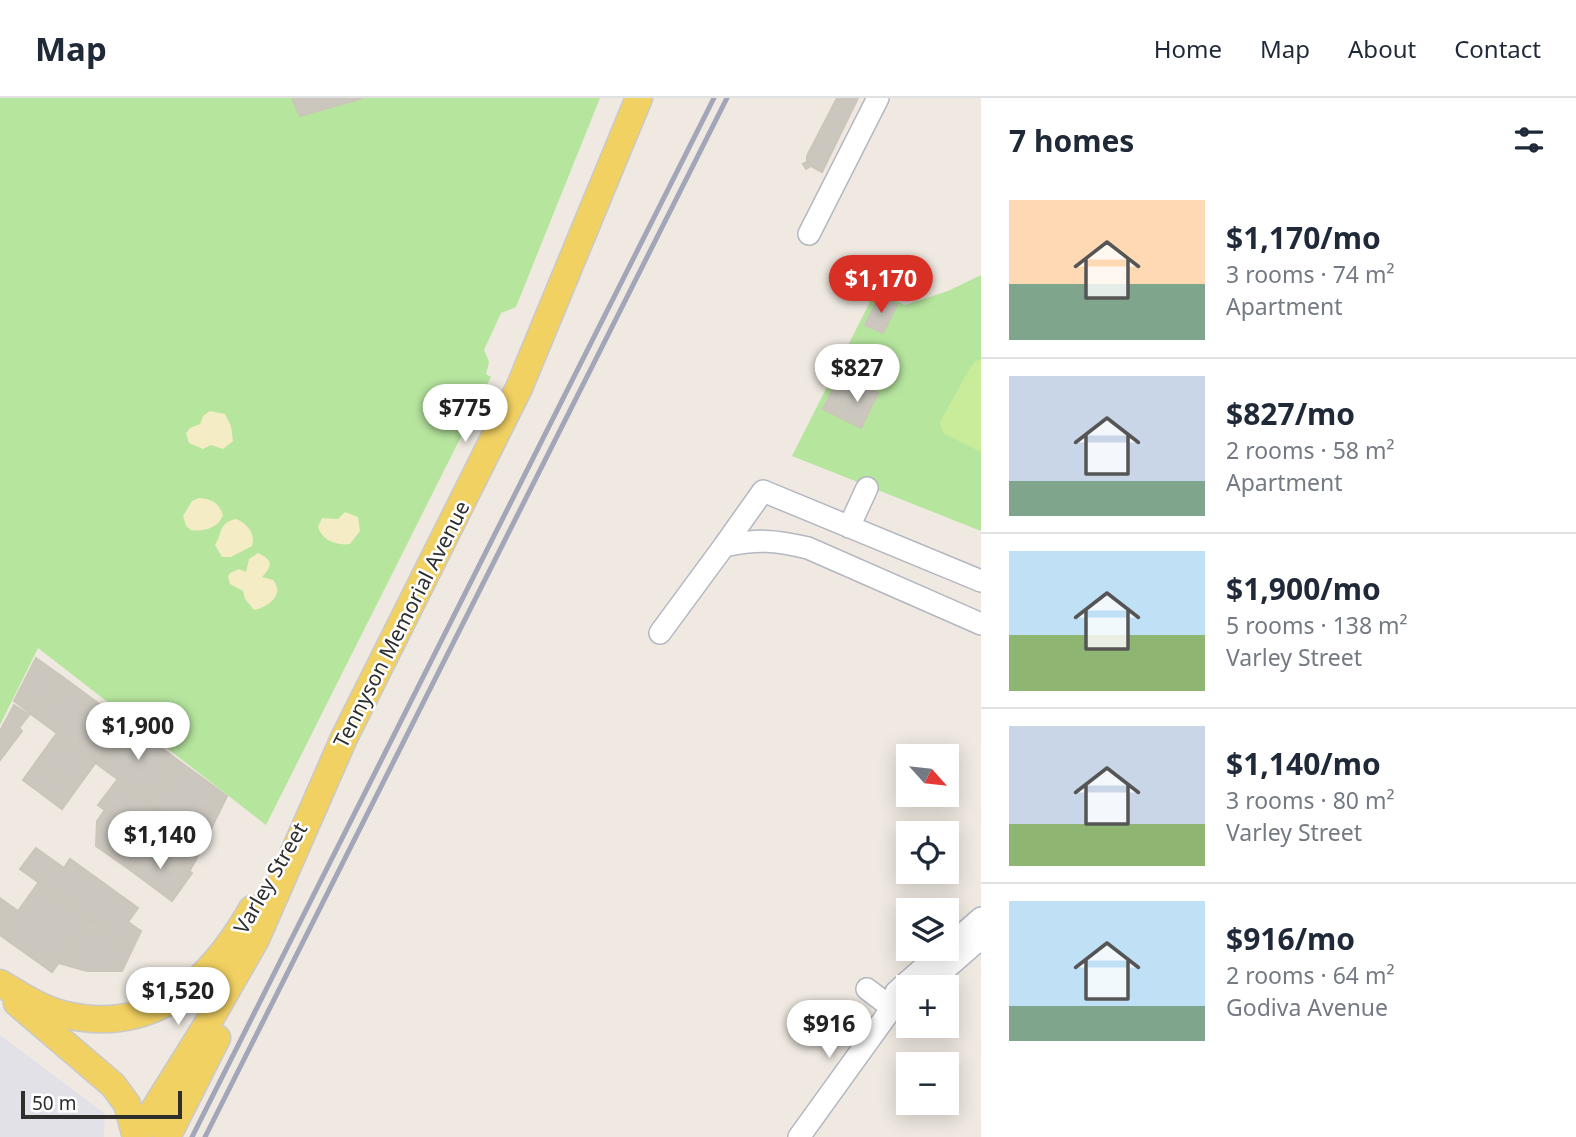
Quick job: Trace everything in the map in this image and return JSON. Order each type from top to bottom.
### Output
[{"type":"main road","name":"Tennyson Memorial Avenue","points":[[136,1137],[208,1023],[256,939],[315,800],[519,388],[639,98]]},
{"type":"main road","name":"Varley Street","points":[[0,985],[34,1003],[80,1017],[117,1017],[143,1012],[176,999],[220,960],[315,800]]},
{"type":"main road","points":[[167,1137],[218,1035],[256,939]]},
{"type":"main road","points":[[0,985],[113,1085],[127,1104],[136,1137]]},
{"type":"street","points":[[809,234],[878,98]]},
{"type":"street","points":[[849,527],[867,488]]},
{"type":"street","points":[[660,633],[762,492],[981,581]]},
{"type":"street","points":[[724,546],[752,540],[777,541],[808,548],[981,624]]},
{"type":"street","points":[[959,937],[981,918]]},
{"type":"street","points":[[939,975],[981,938]]},
{"type":"street","points":[[916,975],[932,961]]},
{"type":"street","points":[[867,989],[896,1003]]},
{"type":"street","points":[[799,1137],[896,1010]]},
{"type":"shaded area","points":[[0,1035],[105,1114],[104,1137],[0,1137]]},
{"type":"green space","points":[[0,98],[600,98],[516,307],[501,313],[484,350],[489,362],[486,374],[491,377],[266,825],[38,648],[0,725]]},
{"type":"green space","points":[[981,275],[981,531],[792,456],[875,292],[905,305],[948,291]]},
{"type":"green space","points":[[981,360],[981,452],[943,433],[940,422],[970,368],[975,361]]},
{"type":"sand","points":[[210,411],[225,414],[231,426],[233,441],[223,449],[211,445],[203,449],[189,443],[186,433],[200,424],[203,416]]},
{"type":"sand","points":[[199,498],[214,502],[223,515],[218,523],[210,528],[191,530],[186,526],[183,516],[192,501]]},
{"type":"sand","points":[[345,512],[358,517],[360,531],[350,544],[330,541],[318,527],[322,518],[338,519]]},
{"type":"sand","points":[[236,519],[250,530],[253,537],[252,546],[231,557],[222,557],[215,545],[226,523]]},
{"type":"sand","points":[[258,553],[270,564],[262,577],[273,580],[277,590],[270,603],[254,610],[245,599],[243,591],[230,584],[228,577],[239,569],[246,572],[249,559]]},
{"type":"building","points":[[292,98],[363,98],[300,116]]},
{"type":"building","points":[[837,98],[858,98],[822,172],[811,166],[806,169],[803,164],[807,162],[807,156]]},
{"type":"building","points":[[879,296],[897,305],[883,333],[865,325]]},
{"type":"building","points":[[854,347],[867,353],[835,415],[823,409]]},
{"type":"building","points":[[852,381],[878,393],[861,428],[835,415]]},
{"type":"building","points":[[36,658],[64,678],[35,717],[14,701]]},
{"type":"building","points":[[64,678],[125,723],[96,762],[35,717]]},
{"type":"building","points":[[14,705],[29,715],[19,728],[22,731],[0,760],[0,731]]},
{"type":"building","points":[[127,723],[179,761],[149,802],[97,764]]},
{"type":"building","points":[[57,733],[96,762],[75,791],[36,762]]},
{"type":"building","points":[[179,761],[227,796],[209,833],[201,827],[194,835],[149,802]]},
{"type":"building","points":[[36,762],[75,791],[62,809],[23,780]]},
{"type":"building","points":[[118,779],[156,807],[137,833],[98,805]]},
{"type":"building","points":[[156,807],[194,835],[187,846],[199,854],[189,872],[137,833]]},
{"type":"building","points":[[105,810],[148,842],[129,869],[96,846],[97,821]]},
{"type":"building","points":[[148,842],[192,873],[172,901],[129,869]]},
{"type":"building","points":[[36,848],[64,868],[70,859],[138,908],[128,922],[141,931],[132,950],[20,869]]},
{"type":"building","points":[[39,882],[90,920],[52,972],[0,935],[1,899],[18,911]]},
{"type":"building","points":[[90,920],[132,950],[122,971],[87,971],[58,963]]},
{"type":"railway","points":[[192,1137],[714,98]]},
{"type":"railway","points":[[205,1137],[727,98]]}]
